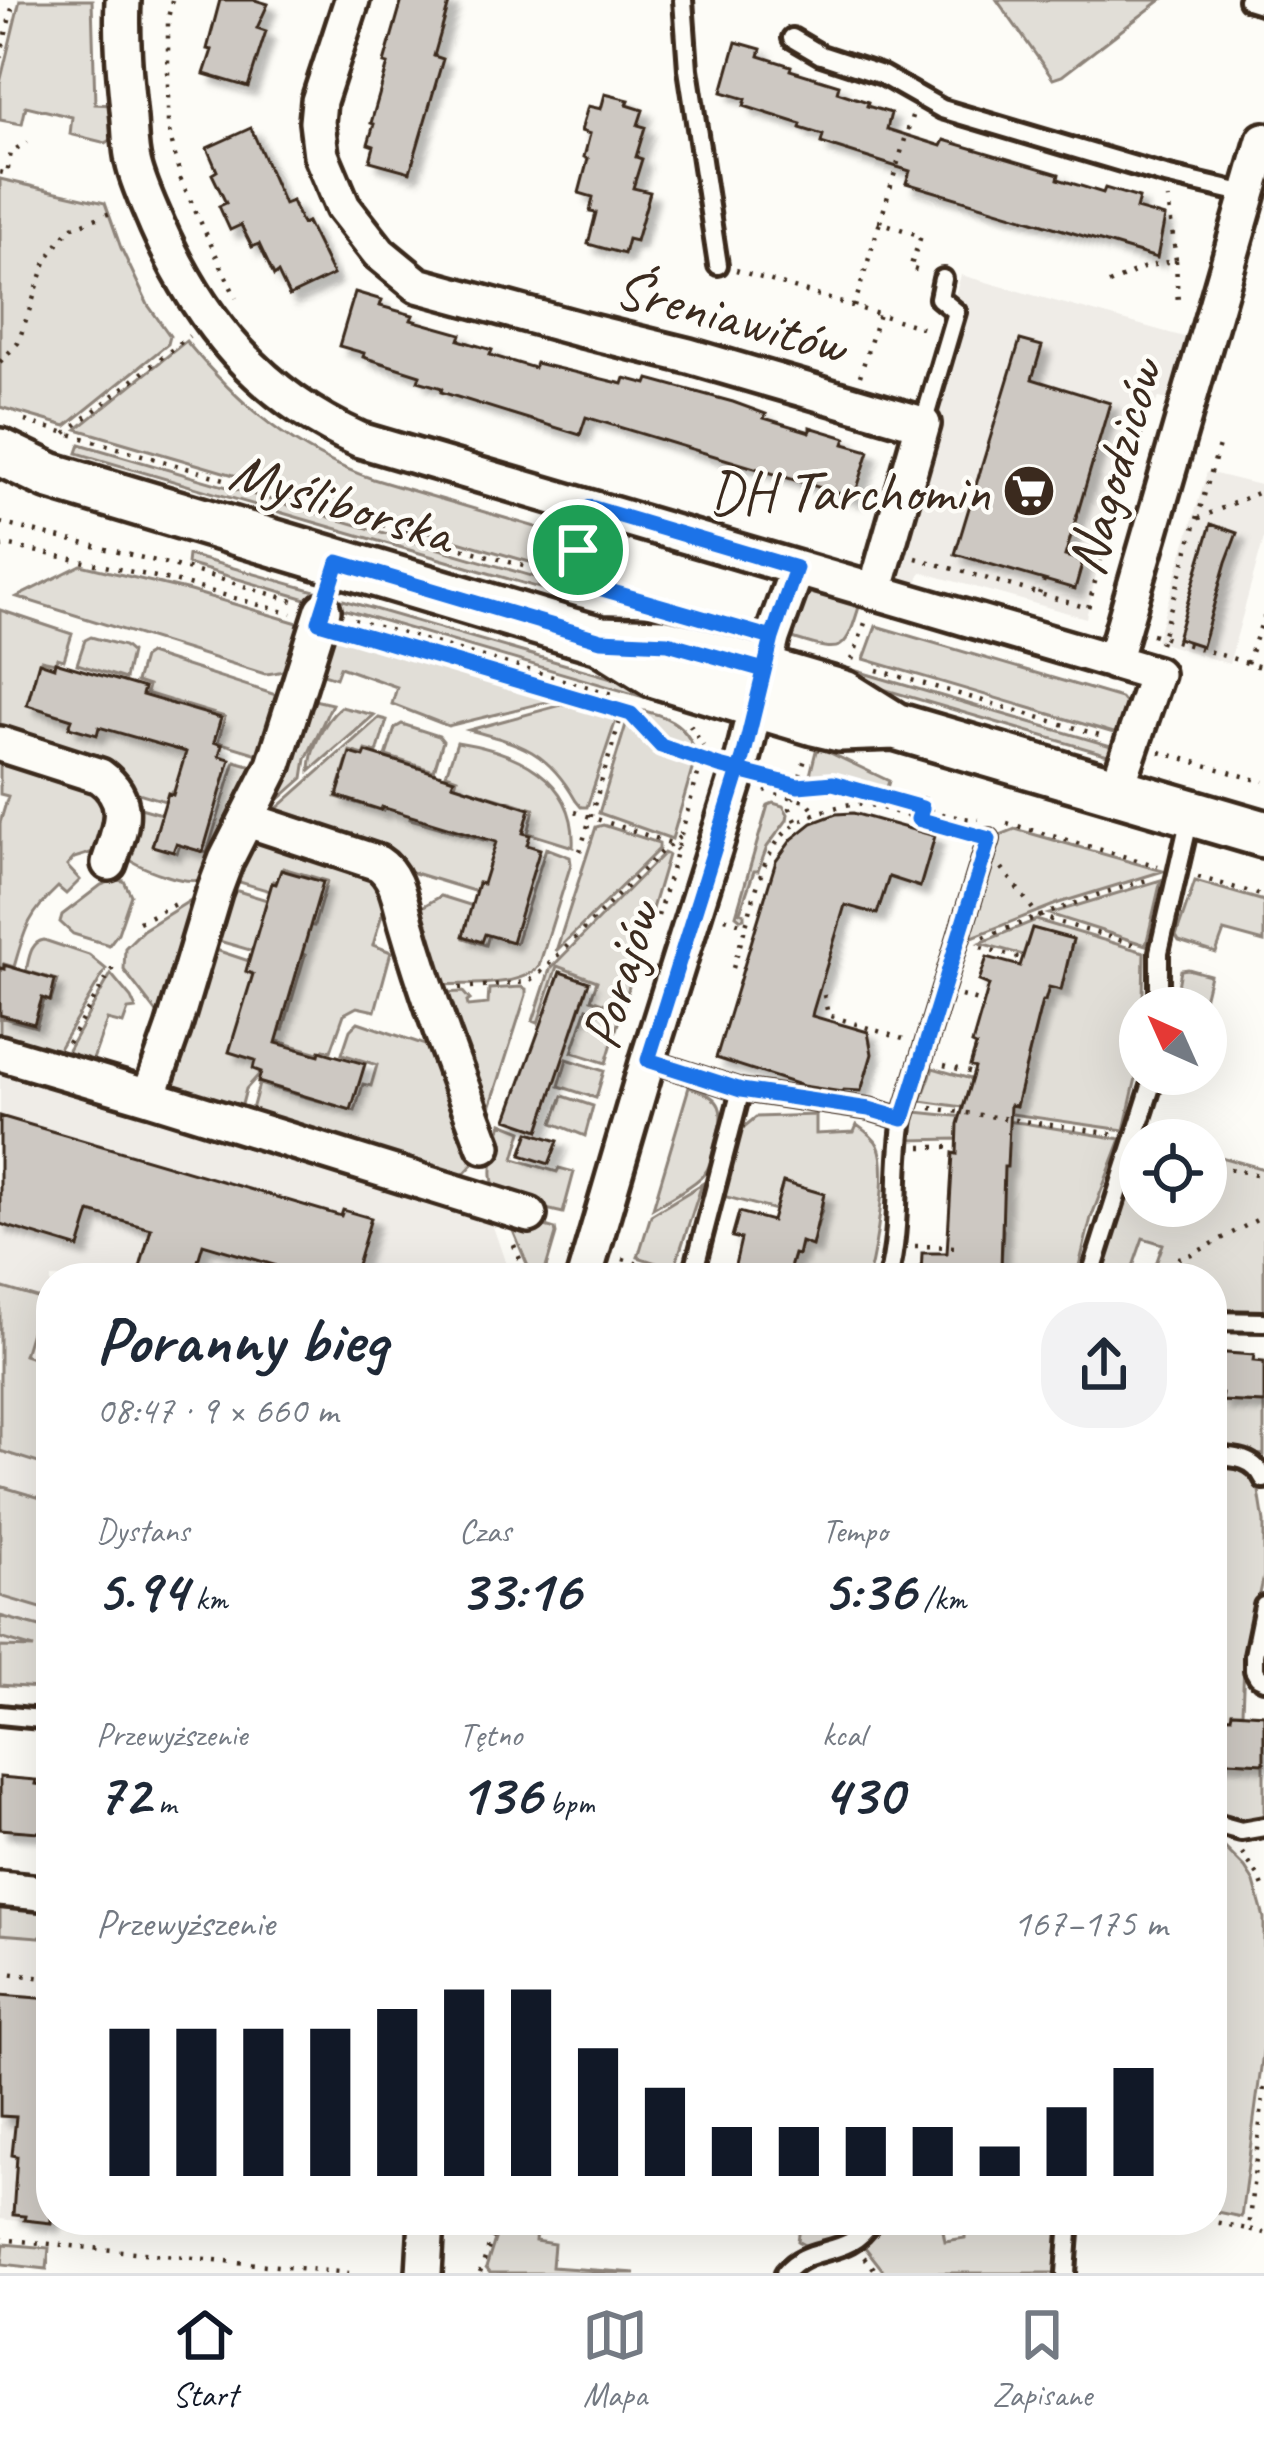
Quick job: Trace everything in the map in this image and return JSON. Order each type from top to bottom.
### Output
[{"type":"street","points":[[123,0],[121,38],[133,163],[177,269],[209,320],[281,395],[321,423],[360,440],[1113,662]]},
{"type":"street","name":"Śreniawitów","points":[[352,0],[319,101],[321,155],[343,207],[379,253],[418,284],[923,424]]},
{"type":"street","name":"Nagodziców","points":[[1153,673],[1113,662],[1256,195],[1264,140]]},
{"type":"street","points":[[875,592],[923,424]]},
{"type":"street","name":"Myśliborska","points":[[11,436],[50,476],[328,593],[601,640],[668,643],[760,688],[844,694],[895,726],[1264,834]]},
{"type":"street","name":"Myśliborska","points":[[0,477],[50,476]]},
{"type":"street","name":"Porajów","points":[[588,1263],[648,1060],[752,781],[760,688],[796,568]]},
{"type":"street","points":[[148,1097],[226,860],[274,765],[328,593]]},
{"type":"street","points":[[1116,790],[1153,673]]},
{"type":"street","points":[[0,744],[112,784],[120,794],[122,822],[109,863]]},
{"type":"street","points":[[248,820],[387,869],[425,990],[484,1146]]},
{"type":"street","points":[[0,1052],[529,1215]]},
{"type":"street","points":[[0,1889],[36,1893]]},
{"type":"street","points":[[424,2273],[426,2235]]},
{"type":"lane","points":[[683,0],[688,69],[718,265]]},
{"type":"lane","points":[[1248,0],[1264,5]]},
{"type":"lane","points":[[792,38],[821,55],[882,75],[942,109],[1165,175],[1256,195]]},
{"type":"lane","points":[[923,424],[956,312],[939,298],[943,279]]},
{"type":"lane","points":[[1159,987],[1159,952],[1191,812]]},
{"type":"lane","points":[[892,1263],[898,1147],[905,1111],[988,833]]},
{"type":"lane","points":[[648,1060],[741,1090],[905,1111]]},
{"type":"lane","points":[[696,1263],[741,1090]]},
{"type":"lane","points":[[1094,1263],[1119,1184]]},
{"type":"lane","points":[[1227,1321],[1264,1322]]},
{"type":"lane","points":[[1227,1457],[1249,1461],[1264,1479]]},
{"type":"lane","points":[[1264,1606],[1253,1664],[1264,1680]]},
{"type":"lane","points":[[0,1715],[36,1719]]},
{"type":"lane","points":[[1227,1828],[1264,1827]]},
{"type":"lane","points":[[784,2273],[800,2260],[853,2243],[860,2235]]},
{"type":"lane","points":[[1066,2273],[1069,2235]]},
{"type":"path","points":[[0,58],[14,0]]},
{"type":"path","points":[[66,433],[237,299],[181,180],[168,127],[172,0]]},
{"type":"path","points":[[854,307],[918,97]]},
{"type":"path","points":[[0,172],[7,174],[11,152],[27,142]]},
{"type":"path","points":[[1165,175],[1178,304]]},
{"type":"path","points":[[0,362],[18,343],[47,259],[70,228],[146,200]]},
{"type":"path","points":[[880,222],[921,236],[910,268],[943,279]]},
{"type":"path","points":[[1109,284],[1144,267],[1175,260]]},
{"type":"path","points":[[718,265],[926,328]]},
{"type":"path","points":[[851,404],[879,314]]},
{"type":"path","points":[[887,550],[1088,608],[1131,447],[1152,420]]},
{"type":"path","points":[[11,436],[66,433],[671,608]]},
{"type":"path","points":[[1153,673],[1221,439]]},
{"type":"path","points":[[1196,519],[1264,490]]},
{"type":"path","points":[[585,584],[578,550],[590,507]]},
{"type":"path","points":[[0,523],[184,568],[328,593],[623,698]]},
{"type":"path","points":[[52,538],[58,556]]},
{"type":"path","points":[[0,547],[170,580],[328,593],[623,711],[635,717],[661,746],[808,802],[816,813]]},
{"type":"path","points":[[550,574],[578,550]]},
{"type":"path","points":[[1039,594],[1045,577]]},
{"type":"path","points":[[875,592],[851,663],[1264,782]]},
{"type":"path","points":[[1247,663],[1264,617]]},
{"type":"path","points":[[1123,626],[1264,668]]},
{"type":"path","points":[[580,851],[623,711]]},
{"type":"path","points":[[680,715],[703,746]]},
{"type":"path","points":[[752,781],[798,786],[833,783],[950,816],[988,833],[1038,916],[1159,952]]},
{"type":"path","points":[[796,821],[790,808],[798,786]]},
{"type":"path","points":[[918,819],[925,797]]},
{"type":"path","points":[[733,968],[773,846],[796,821],[857,803],[988,833],[1018,824],[1264,896]]},
{"type":"path","points":[[574,812],[671,843],[677,850]]},
{"type":"path","points":[[425,990],[526,982],[682,835]]},
{"type":"path","points":[[1022,959],[967,943],[1177,871]]},
{"type":"path","points":[[140,922],[182,901]]},
{"type":"path","points":[[724,918],[746,925]]},
{"type":"path","points":[[53,1069],[114,966]]},
{"type":"path","points":[[824,995],[828,1015],[973,1072]]},
{"type":"path","points":[[905,1111],[1119,1135]]},
{"type":"path","points":[[898,1147],[957,1148]]},
{"type":"path","points":[[1227,1169],[1264,1177]]},
{"type":"path","points":[[1176,1263],[1264,1216]]},
{"type":"path","points":[[896,1245],[958,1247]]},
{"type":"path","points":[[1227,1841],[1248,1859],[1264,1889]]},
{"type":"path","points":[[0,1972],[36,1976]]},
{"type":"path","points":[[1248,2229],[1264,2088]]},
{"type":"path","points":[[1227,2224],[1264,2233]]},
{"type":"path","points":[[480,2273],[493,2235]]},
{"type":"path","points":[[0,2239],[349,2273]]},
{"type":"shaded area","points":[[20,0],[92,0],[95,104],[113,105],[114,138],[106,143],[70,134],[72,117],[26,106],[22,124],[0,120],[0,83]]},
{"type":"shaded area","points":[[997,0],[1161,0],[1053,79]]},
{"type":"shaded area","points":[[0,179],[105,203],[148,305],[170,336],[168,344],[66,426],[0,407]]},
{"type":"shaded area","points":[[961,275],[1195,340],[1178,402],[1159,398],[1125,447],[1086,618],[921,572],[913,595],[889,584],[938,415],[922,407]]},
{"type":"shaded area","points":[[186,341],[248,406],[318,455],[373,479],[576,539],[573,549],[550,568],[77,429]]},
{"type":"shaded area","points":[[80,444],[552,582],[550,591],[77,453]]},
{"type":"shaded area","points":[[1207,472],[1264,486],[1264,538],[1229,664],[1156,641]]},
{"type":"shaded area","points":[[188,555],[315,591],[313,601],[187,564]]},
{"type":"shaded area","points":[[81,565],[308,626],[299,654],[292,666],[265,674],[17,597]]},
{"type":"shaded area","points":[[816,589],[861,600],[850,633],[838,646],[786,636],[798,600]]},
{"type":"shaded area","points":[[343,600],[667,694],[664,703],[336,607]]},
{"type":"shaded area","points":[[0,610],[72,634],[64,660],[41,660],[27,703],[190,746],[176,793],[171,792],[168,802],[0,738]]},
{"type":"shaded area","points":[[876,626],[1121,698],[1130,709],[1124,736],[864,659]]},
{"type":"shaded area","points":[[328,630],[563,698],[448,726],[392,704],[397,687],[340,667],[336,678],[317,672]]},
{"type":"shaded area","points":[[91,637],[131,652],[125,679],[77,664],[85,640]]},
{"type":"shaded area","points":[[149,654],[276,695],[282,701],[261,755],[218,742],[225,717],[146,693],[148,686],[136,682],[143,658]]},
{"type":"shaded area","points":[[844,667],[1118,748],[1108,755],[842,677]]},
{"type":"shaded area","points":[[576,701],[618,714],[587,807],[581,807],[555,771],[532,752],[469,730]]},
{"type":"shaded area","points":[[310,703],[332,704],[306,759],[303,778],[268,809]]},
{"type":"shaded area","points":[[341,707],[374,715],[310,771],[319,736]]},
{"type":"shaded area","points":[[634,709],[672,721],[686,733],[695,752],[660,738]]},
{"type":"shaded area","points":[[379,718],[387,720],[377,753],[350,751],[336,797],[383,811],[386,803],[411,811],[410,819],[487,841],[489,836],[498,839],[485,884],[479,883],[477,892],[264,820]]},
{"type":"shaded area","points":[[628,718],[660,752],[694,763],[672,839],[599,813]]},
{"type":"shaded area","points":[[402,724],[443,741],[434,771],[386,756],[395,728]]},
{"type":"shaded area","points":[[457,742],[500,752],[538,772],[565,803],[573,847],[528,833],[534,809],[455,785],[457,778],[446,774]]},
{"type":"shaded area","points":[[822,749],[889,781],[886,791],[835,777],[809,779],[816,751]]},
{"type":"shaded area","points":[[0,753],[109,793],[100,850],[74,858],[67,866],[80,880],[66,894],[58,887],[40,906],[25,932],[14,967],[4,964],[3,969],[0,823],[8,796],[0,794]]},
{"type":"shaded area","points":[[235,761],[263,769],[210,872],[202,879],[174,878],[125,856],[137,807],[165,815],[155,846],[177,853],[180,845],[207,853]]},
{"type":"shaded area","points":[[768,805],[783,806],[787,820],[754,871],[741,919],[736,915]]},
{"type":"shaded area","points":[[603,825],[659,843],[659,849],[556,951],[596,827]]},
{"type":"shaded area","points":[[1015,829],[1163,871],[1059,903],[970,938],[1000,835]]},
{"type":"shaded area","points":[[254,839],[367,864],[387,897],[373,945],[391,952],[375,1011],[357,1007],[344,1014],[331,1051],[324,1049],[322,1054],[274,1040],[277,1030],[283,1030],[305,955],[298,952],[306,925],[314,926],[327,881],[283,868],[270,891],[236,881],[231,876]]},
{"type":"shaded area","points":[[546,848],[570,857],[571,864],[539,966],[507,981],[440,985],[417,910],[441,896],[473,906],[464,938],[486,945],[489,935],[516,943]]},
{"type":"shaded area","points":[[664,853],[668,855],[622,1010],[591,999],[597,981],[557,966],[538,1023],[533,1021],[550,969]]},
{"type":"shaded area","points":[[114,880],[124,881],[131,895],[109,945],[73,934],[60,922],[62,915]]},
{"type":"shaded area","points":[[1161,880],[1146,945],[1049,914]]},
{"type":"shaded area","points":[[1195,881],[1264,901],[1264,942],[1224,931],[1216,953],[1179,941],[1176,936]]},
{"type":"shaded area","points":[[228,888],[267,900],[253,951],[219,941],[214,932]]},
{"type":"shaded area","points":[[199,898],[160,1017],[124,970],[125,948],[143,930]]},
{"type":"shaded area","points":[[1036,920],[1144,952],[1143,987],[1119,987],[1119,1095],[1132,1095],[1127,1119],[1119,1119],[1119,1129],[921,1101],[933,1068],[971,1079],[968,1093],[1016,1106],[1042,1001],[1049,987],[1061,990],[1073,940],[1032,928],[1023,955],[980,943]]},
{"type":"shaded area","points":[[44,940],[89,955],[106,969],[53,1059],[0,1043],[0,1017],[36,1027],[44,1000],[51,1001],[57,980],[26,971],[33,948]]},
{"type":"shaded area","points":[[210,948],[249,961],[246,972],[255,975],[266,1062],[246,1089],[239,1116],[174,1094],[170,1080]]},
{"type":"shaded area","points":[[1181,970],[1210,975],[1207,987],[1178,987]]},
{"type":"shaded area","points":[[111,974],[136,1009],[128,1010],[123,1024],[107,1020],[90,1068],[62,1061]]},
{"type":"shaded area","points":[[521,987],[526,995],[488,1114],[439,993],[463,992],[470,1000],[468,1006],[488,1004],[489,989]]},
{"type":"shaded area","points":[[587,1008],[619,1020],[606,1063],[572,1052]]},
{"type":"shaded area","points":[[358,1022],[437,1049],[476,1153],[475,1162],[461,1177],[250,1117],[259,1084],[355,1111],[363,1084],[371,1086],[377,1065],[342,1054]]},
{"type":"shaded area","points":[[567,1059],[604,1071],[596,1098],[559,1086]]},
{"type":"shaded area","points":[[0,1070],[488,1212],[506,1263],[36,1263],[36,1649],[0,1647]]},
{"type":"shaded area","points":[[689,1087],[719,1106],[711,1160],[697,1180],[653,1208]]},
{"type":"shaded area","points":[[563,1096],[593,1106],[585,1136],[553,1123]]},
{"type":"shaded area","points":[[916,1112],[1119,1139],[1080,1263],[1001,1263],[1003,1230],[958,1139],[908,1140]]},
{"type":"shaded area","points":[[816,1115],[816,1134],[854,1132],[857,1125],[871,1136],[881,1156],[882,1191],[871,1263],[791,1263],[801,1242],[812,1245],[823,1194],[783,1182],[775,1210],[723,1196],[739,1131],[756,1117]]},
{"type":"shaded area","points":[[502,1123],[522,1131],[514,1159],[574,1172],[563,1213],[520,1203],[497,1190],[492,1167]]},
{"type":"shaded area","points":[[1227,1159],[1264,1169],[1264,1315],[1227,1314],[1227,1263],[1156,1263],[1163,1244],[1143,1238],[1134,1263],[1105,1263],[1119,1217],[1119,1227],[1227,1227]]},
{"type":"shaded area","points":[[702,1184],[676,1263],[638,1257],[651,1215]]},
{"type":"shaded area","points":[[506,1214],[555,1229],[547,1263],[527,1263]]},
{"type":"shaded area","points":[[0,1287],[36,1298],[36,1315],[24,1355],[36,1359],[36,1462],[0,1451]]},
{"type":"shaded area","points":[[1227,1401],[1264,1403],[1264,1455],[1227,1451]]},
{"type":"shaded area","points":[[1227,1465],[1248,1473],[1259,1491],[1264,1522],[1264,1576],[1244,1664],[1242,1712],[1232,1712],[1227,1717]]},
{"type":"shaded area","points":[[0,1486],[36,1497],[36,1607],[0,1596]]},
{"type":"shaded area","points":[[0,1616],[36,1626],[36,1688],[0,1685],[0,1647],[34,1648],[0,1638]]},
{"type":"shaded area","points":[[1227,1761],[1264,1763],[1264,1818],[1227,1820]]},
{"type":"shaded area","points":[[1227,1850],[1254,1882],[1264,1918],[1264,2045],[1241,2217],[1227,2214]]},
{"type":"shaded area","points":[[0,1897],[36,1900],[36,2223],[0,2219]]},
{"type":"shaded area","points":[[0,1897],[36,1900],[36,1937],[0,1934]]},
{"type":"shaded area","points":[[496,2235],[536,2235],[535,2241],[554,2244],[552,2267],[636,2273],[490,2273],[486,2268]]},
{"type":"shaded area","points":[[799,2235],[843,2235],[807,2246],[798,2241]]},
{"type":"shaded area","points":[[871,2235],[944,2235],[945,2241],[965,2235],[1057,2235],[1055,2273],[885,2273],[864,2246]]},
{"type":"shaded area","points":[[4,2244],[49,2248],[47,2269],[2,2264]]},
{"type":"building","points":[[220,0],[268,4],[257,28],[266,31],[248,87],[204,74]]},
{"type":"building","points":[[402,0],[450,0],[434,56],[443,59],[410,172],[370,161],[374,146],[368,144]]},
{"type":"building","points":[[736,42],[761,49],[759,56],[839,85],[837,92],[891,113],[887,129],[941,146],[944,140],[1059,174],[1058,179],[1103,193],[1105,188],[1139,198],[1136,209],[1165,217],[1157,258],[906,183],[910,171],[821,143],[823,135],[800,128],[801,124],[744,106],[746,99],[722,92]]},
{"type":"building","points":[[605,94],[629,100],[627,105],[643,110],[638,125],[645,127],[636,157],[642,159],[633,188],[650,192],[636,241],[628,239],[624,254],[588,244],[596,213],[590,212],[593,197],[579,193],[590,134],[581,131],[588,106],[601,109]]},
{"type":"building","points":[[251,128],[284,204],[292,201],[302,224],[307,222],[333,275],[289,296],[259,244],[252,247],[241,225],[230,230],[219,206],[226,203],[212,174],[217,171],[207,148]]},
{"type":"building","points":[[355,292],[382,300],[380,306],[413,315],[411,320],[461,334],[459,340],[492,350],[490,355],[623,384],[625,378],[647,384],[649,379],[733,402],[766,414],[764,418],[810,432],[810,427],[846,438],[844,444],[869,451],[854,498],[586,417],[580,435],[441,392],[442,388],[418,381],[420,375],[339,346]]},
{"type":"building","name":"DH Tarchomin","points":[[1020,340],[1042,346],[1032,379],[1110,403],[1065,556],[1083,561],[1075,589],[955,554]]},
{"type":"building","points":[[1211,524],[1237,533],[1202,646],[1177,638]]},
{"type":"building","points":[[39,662],[54,667],[55,662],[144,688],[142,695],[221,718],[214,742],[222,745],[219,756],[230,759],[203,852],[176,844],[173,852],[152,846],[186,752],[99,727],[97,735],[69,727],[72,719],[27,705]]},
{"type":"building","points":[[366,752],[530,809],[523,833],[530,835],[527,845],[540,849],[512,942],[485,934],[482,942],[463,936],[496,842],[337,796],[350,753],[364,757]]},
{"type":"building","points":[[853,813],[935,836],[920,887],[889,877],[877,914],[845,905],[813,1011],[812,1016],[868,1032],[872,1054],[861,1091],[803,1086],[716,1058],[776,861],[812,823]]},
{"type":"building","points":[[281,870],[323,882],[276,1043],[365,1064],[351,1110],[258,1082],[261,1072],[253,1069],[255,1060],[229,1052],[253,974],[246,971],[272,883],[276,884]]},
{"type":"building","points":[[1032,928],[1073,939],[1061,990],[1049,987],[1042,1001],[1016,1106],[1010,1105],[1001,1263],[922,1263],[922,1253],[947,1253],[953,1153],[957,1154],[958,1124],[975,1068],[970,1066],[976,1046],[972,1044],[989,985],[979,981],[987,957],[1020,966]]},
{"type":"building","points":[[4,965],[55,980],[50,1001],[42,998],[34,1024],[0,1015],[0,968]]},
{"type":"building","points":[[560,972],[589,982],[539,1130],[507,1119]]},
{"type":"building","points":[[0,1116],[341,1216],[343,1210],[371,1218],[358,1263],[267,1263],[203,1244],[197,1263],[141,1263],[151,1229],[90,1212],[79,1248],[0,1224]]},
{"type":"building","points":[[529,1132],[558,1141],[549,1164],[521,1155]]},
{"type":"building","points":[[783,1182],[824,1194],[812,1246],[801,1242],[791,1263],[735,1263],[741,1239],[732,1237],[739,1212],[772,1221]]},
{"type":"building","points":[[1227,1353],[1254,1355],[1253,1361],[1264,1362],[1264,1403],[1227,1401]]},
{"type":"building","points":[[1232,1712],[1264,1714],[1264,1763],[1227,1761],[1227,1717]]},
{"type":"building","points":[[0,1777],[36,1780],[36,1832],[0,1829]]},
{"type":"building","points":[[0,1995],[36,1998],[36,2221],[13,2215],[16,2117],[0,2116]]},
{"type":"place","name":"DH Tarchomin","points":[[1029,491]]},
{"type":"route","points":[[578,550],[585,584],[772,638],[764,670],[668,643],[601,640],[338,562],[319,622],[631,714],[661,746],[719,766],[738,772],[768,781],[798,786],[833,783],[922,808],[918,819],[989,839],[903,1119],[869,1109],[741,1090],[648,1060],[683,953],[738,772],[743,758],[772,638],[796,568],[590,507],[578,550]]}]
